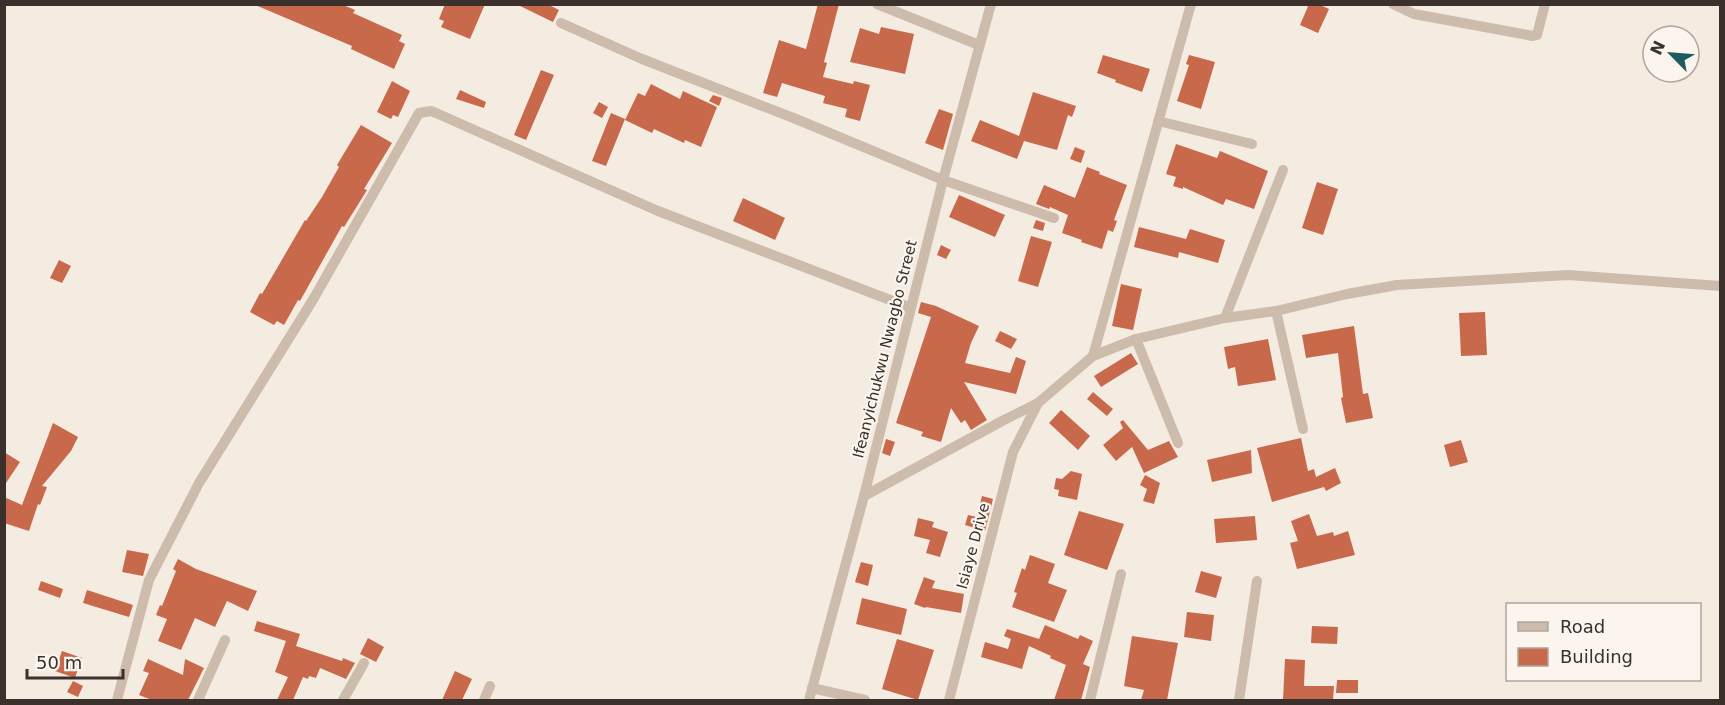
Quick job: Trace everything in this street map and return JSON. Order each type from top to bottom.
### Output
[{"type":"street","points":[[877,4],[980,45]]},
{"type":"street","name":"Ifeanyichukwu Nwagbo Street","points":[[808,700],[864,496],[943,180],[991,4]]},
{"type":"street","points":[[1093,356],[1191,4]]},
{"type":"street","points":[[1393,4],[1414,14],[1533,36],[1537,35],[1545,4]]},
{"type":"street","points":[[561,23],[642,59],[943,180],[1054,218]]},
{"type":"street","points":[[117,700],[149,580],[194,493],[314,298],[419,113],[431,111],[658,211],[911,308]]},
{"type":"street","points":[[1158,121],[1252,144]]},
{"type":"street","points":[[1225,318],[1283,170]]},
{"type":"street","points":[[864,496],[1038,403],[1093,356],[1136,339],[1225,318],[1276,311],[1397,285],[1568,275],[1720,286]]},
{"type":"street","points":[[1276,311],[1303,429]]},
{"type":"street","points":[[1136,339],[1178,443]]},
{"type":"street","name":"Isiaye Drive","points":[[949,700],[1013,452],[1038,403]]},
{"type":"street","points":[[1090,700],[1121,574]]},
{"type":"street","points":[[1239,700],[1257,581]]},
{"type":"street","points":[[198,700],[225,640]]},
{"type":"street","points":[[344,700],[364,663]]},
{"type":"street","points":[[484,700],[490,686]]},
{"type":"street","points":[[812,688],[865,700]]},
{"type":"building","points":[[253,4],[341,4],[355,10],[353,13],[402,35],[399,41],[405,44],[394,69],[351,49],[352,46]]},
{"type":"building","points":[[445,4],[485,4],[470,39],[441,27],[444,21],[439,19]]},
{"type":"building","points":[[516,4],[547,4],[559,10],[553,22]]},
{"type":"building","points":[[818,4],[839,4],[824,62],[827,63],[823,77],[853,84],[854,81],[870,85],[860,121],[845,117],[847,109],[823,103],[825,96],[782,83],[777,97],[763,93],[779,40],[806,49]]},
{"type":"building","points":[[1309,4],[1318,4],[1329,9],[1318,33],[1300,25]]},
{"type":"building","points":[[881,27],[914,34],[905,74],[850,62],[860,28],[879,34]]},
{"type":"building","points":[[1103,55],[1150,69],[1142,92],[1097,73]]},
{"type":"building","points":[[1189,55],[1215,62],[1201,109],[1177,101],[1189,65],[1186,64]]},
{"type":"building","points":[[541,70],[554,75],[526,140],[514,135]]},
{"type":"building","points":[[392,81],[410,91],[398,117],[393,115],[391,119],[377,112]]},
{"type":"building","points":[[651,84],[680,99],[683,91],[717,107],[701,147],[685,140],[684,143],[654,129],[652,133],[625,120],[638,93],[645,96]]},
{"type":"building","points":[[460,90],[486,102],[484,108],[456,99]]},
{"type":"building","points":[[1033,92],[1076,106],[1072,117],[1068,115],[1057,150],[1024,141],[1017,159],[971,141],[980,120],[1019,136]]},
{"type":"building","points":[[713,95],[722,98],[719,106],[709,101]]},
{"type":"building","points":[[599,102],[608,107],[602,118],[593,113]]},
{"type":"building","points":[[939,109],[953,114],[943,150],[925,143]]},
{"type":"building","points":[[611,113],[625,119],[606,166],[592,161]]},
{"type":"building","points":[[361,125],[392,143],[364,189],[367,190],[344,227],[342,226],[300,301],[298,300],[284,325],[277,321],[274,325],[250,312],[305,220],[322,197],[339,167],[337,165]]},
{"type":"building","points":[[1176,144],[1217,158],[1220,151],[1268,171],[1254,209],[1226,199],[1223,205],[1183,187],[1183,189],[1173,186],[1176,177],[1166,174]]},
{"type":"building","points":[[1075,147],[1085,151],[1081,163],[1070,159]]},
{"type":"building","points":[[1087,167],[1127,185],[1114,220],[1117,221],[1113,232],[1108,230],[1102,249],[1062,233],[1068,215],[1036,204],[1044,185],[1075,198]]},
{"type":"building","points":[[1317,182],[1338,189],[1323,235],[1302,228]]},
{"type":"building","points":[[959,195],[1005,215],[995,237],[949,217]]},
{"type":"building","points":[[743,198],[785,218],[775,240],[733,221]]},
{"type":"building","points":[[1036,220],[1045,223],[1043,231],[1033,228]]},
{"type":"building","points":[[1139,227],[1186,239],[1190,229],[1225,240],[1218,263],[1179,252],[1178,258],[1134,247]]},
{"type":"building","points":[[1031,236],[1052,242],[1038,287],[1018,281]]},
{"type":"building","points":[[941,245],[951,250],[946,259],[937,255]]},
{"type":"building","points":[[59,260],[71,266],[62,283],[50,278]]},
{"type":"building","points":[[1121,284],[1142,289],[1133,330],[1112,326]]},
{"type":"building","points":[[921,302],[936,306],[979,326],[965,363],[1010,373],[1016,357],[1026,361],[1016,394],[964,382],[987,420],[971,430],[965,420],[961,423],[951,408],[941,442],[921,436],[923,432],[896,423],[931,317],[918,313]]},
{"type":"building","points":[[1485,312],[1487,355],[1461,356],[1459,313]]},
{"type":"building","points":[[1354,326],[1363,394],[1368,393],[1373,418],[1346,423],[1341,398],[1343,397],[1338,353],[1306,358],[1302,335]]},
{"type":"building","points":[[1000,331],[1017,339],[1011,349],[995,341]]},
{"type":"building","points":[[1268,339],[1276,380],[1238,386],[1235,367],[1228,369],[1224,347]]},
{"type":"building","points":[[1131,353],[1138,364],[1101,387],[1094,376]]},
{"type":"building","points":[[1093,392],[1113,409],[1107,416],[1087,399]]},
{"type":"building","points":[[1061,410],[1090,436],[1078,450],[1049,423]]},
{"type":"building","points":[[1123,420],[1148,450],[1169,441],[1178,457],[1144,473],[1132,447],[1116,461],[1103,445],[1123,428],[1120,422]]},
{"type":"building","points":[[53,423],[78,437],[71,451],[42,486],[47,487],[40,505],[38,504],[29,531],[4,523],[4,497],[22,505]]},
{"type":"building","points":[[1301,438],[1308,471],[1314,469],[1316,477],[1335,468],[1341,483],[1326,491],[1324,487],[1272,502],[1257,448]]},
{"type":"building","points":[[886,439],[895,442],[890,456],[882,453]]},
{"type":"building","points":[[1461,440],[1468,462],[1450,467],[1444,445]]},
{"type":"building","points":[[1251,450],[1252,473],[1212,482],[1207,460]]},
{"type":"building","points":[[4,452],[20,462],[4,486]]},
{"type":"building","points":[[1071,471],[1082,474],[1077,500],[1058,496],[1059,490],[1054,489],[1056,478],[1062,479]]},
{"type":"building","points":[[1145,475],[1160,483],[1154,504],[1143,501],[1147,489],[1140,485]]},
{"type":"building","points":[[982,496],[993,499],[985,531],[965,525],[968,515],[977,517]]},
{"type":"building","points":[[1079,511],[1124,524],[1107,570],[1064,555]]},
{"type":"building","points":[[1309,514],[1317,536],[1333,532],[1334,536],[1348,531],[1355,555],[1297,569],[1290,543],[1298,541],[1291,521]]},
{"type":"building","points":[[1255,516],[1257,540],[1216,543],[1214,519]]},
{"type":"building","points":[[918,518],[934,522],[932,527],[948,532],[940,557],[926,553],[930,540],[914,536]]},
{"type":"building","points":[[127,550],[149,554],[143,576],[122,572]]},
{"type":"building","points":[[1030,555],[1055,564],[1048,583],[1067,590],[1054,622],[1012,607],[1022,568],[1025,570]]},
{"type":"building","points":[[178,559],[196,569],[257,591],[248,611],[227,601],[215,627],[195,618],[181,650],[158,641],[167,619],[156,615],[176,571],[173,569]]},
{"type":"building","points":[[861,562],[873,565],[868,586],[855,582]]},
{"type":"building","points":[[1201,571],[1222,577],[1216,598],[1195,592]]},
{"type":"building","points":[[924,577],[935,581],[932,588],[964,594],[961,613],[925,608],[914,604]]},
{"type":"building","points":[[41,581],[63,589],[60,598],[38,590]]},
{"type":"building","points":[[87,590],[133,605],[129,617],[83,603]]},
{"type":"building","points":[[862,598],[907,609],[901,635],[856,624]]},
{"type":"building","points":[[1187,612],[1214,615],[1211,641],[1184,637]]},
{"type":"building","points":[[257,621],[300,634],[296,646],[355,663],[346,679],[320,668],[316,678],[303,677],[293,700],[277,700],[288,677],[275,672],[286,641],[254,631]]},
{"type":"building","points":[[1045,625],[1078,639],[1080,635],[1093,641],[1083,664],[1090,667],[1081,700],[1054,700],[1066,665],[1029,646],[1022,669],[981,657],[985,642],[1008,649],[1011,639],[1004,636],[1007,629],[1039,639]]},
{"type":"building","points":[[1312,626],[1338,627],[1337,644],[1311,643]]},
{"type":"building","points":[[1132,636],[1178,643],[1167,700],[1141,700],[1144,690],[1124,686]]},
{"type":"building","points":[[368,638],[384,647],[376,662],[360,654]]},
{"type":"building","points":[[897,639],[934,650],[918,700],[882,689]]},
{"type":"building","points":[[62,651],[82,658],[75,678],[55,671]]},
{"type":"building","points":[[148,659],[183,675],[185,659],[204,668],[188,700],[152,700],[139,695],[149,673],[143,671]]},
{"type":"building","points":[[1285,659],[1305,660],[1304,686],[1334,686],[1333,700],[1283,700]]},
{"type":"building","points":[[455,671],[472,679],[462,700],[442,700]]},
{"type":"building","points":[[1337,680],[1358,680],[1358,693],[1336,693]]},
{"type":"building","points":[[73,681],[83,686],[78,697],[67,692]]}]
